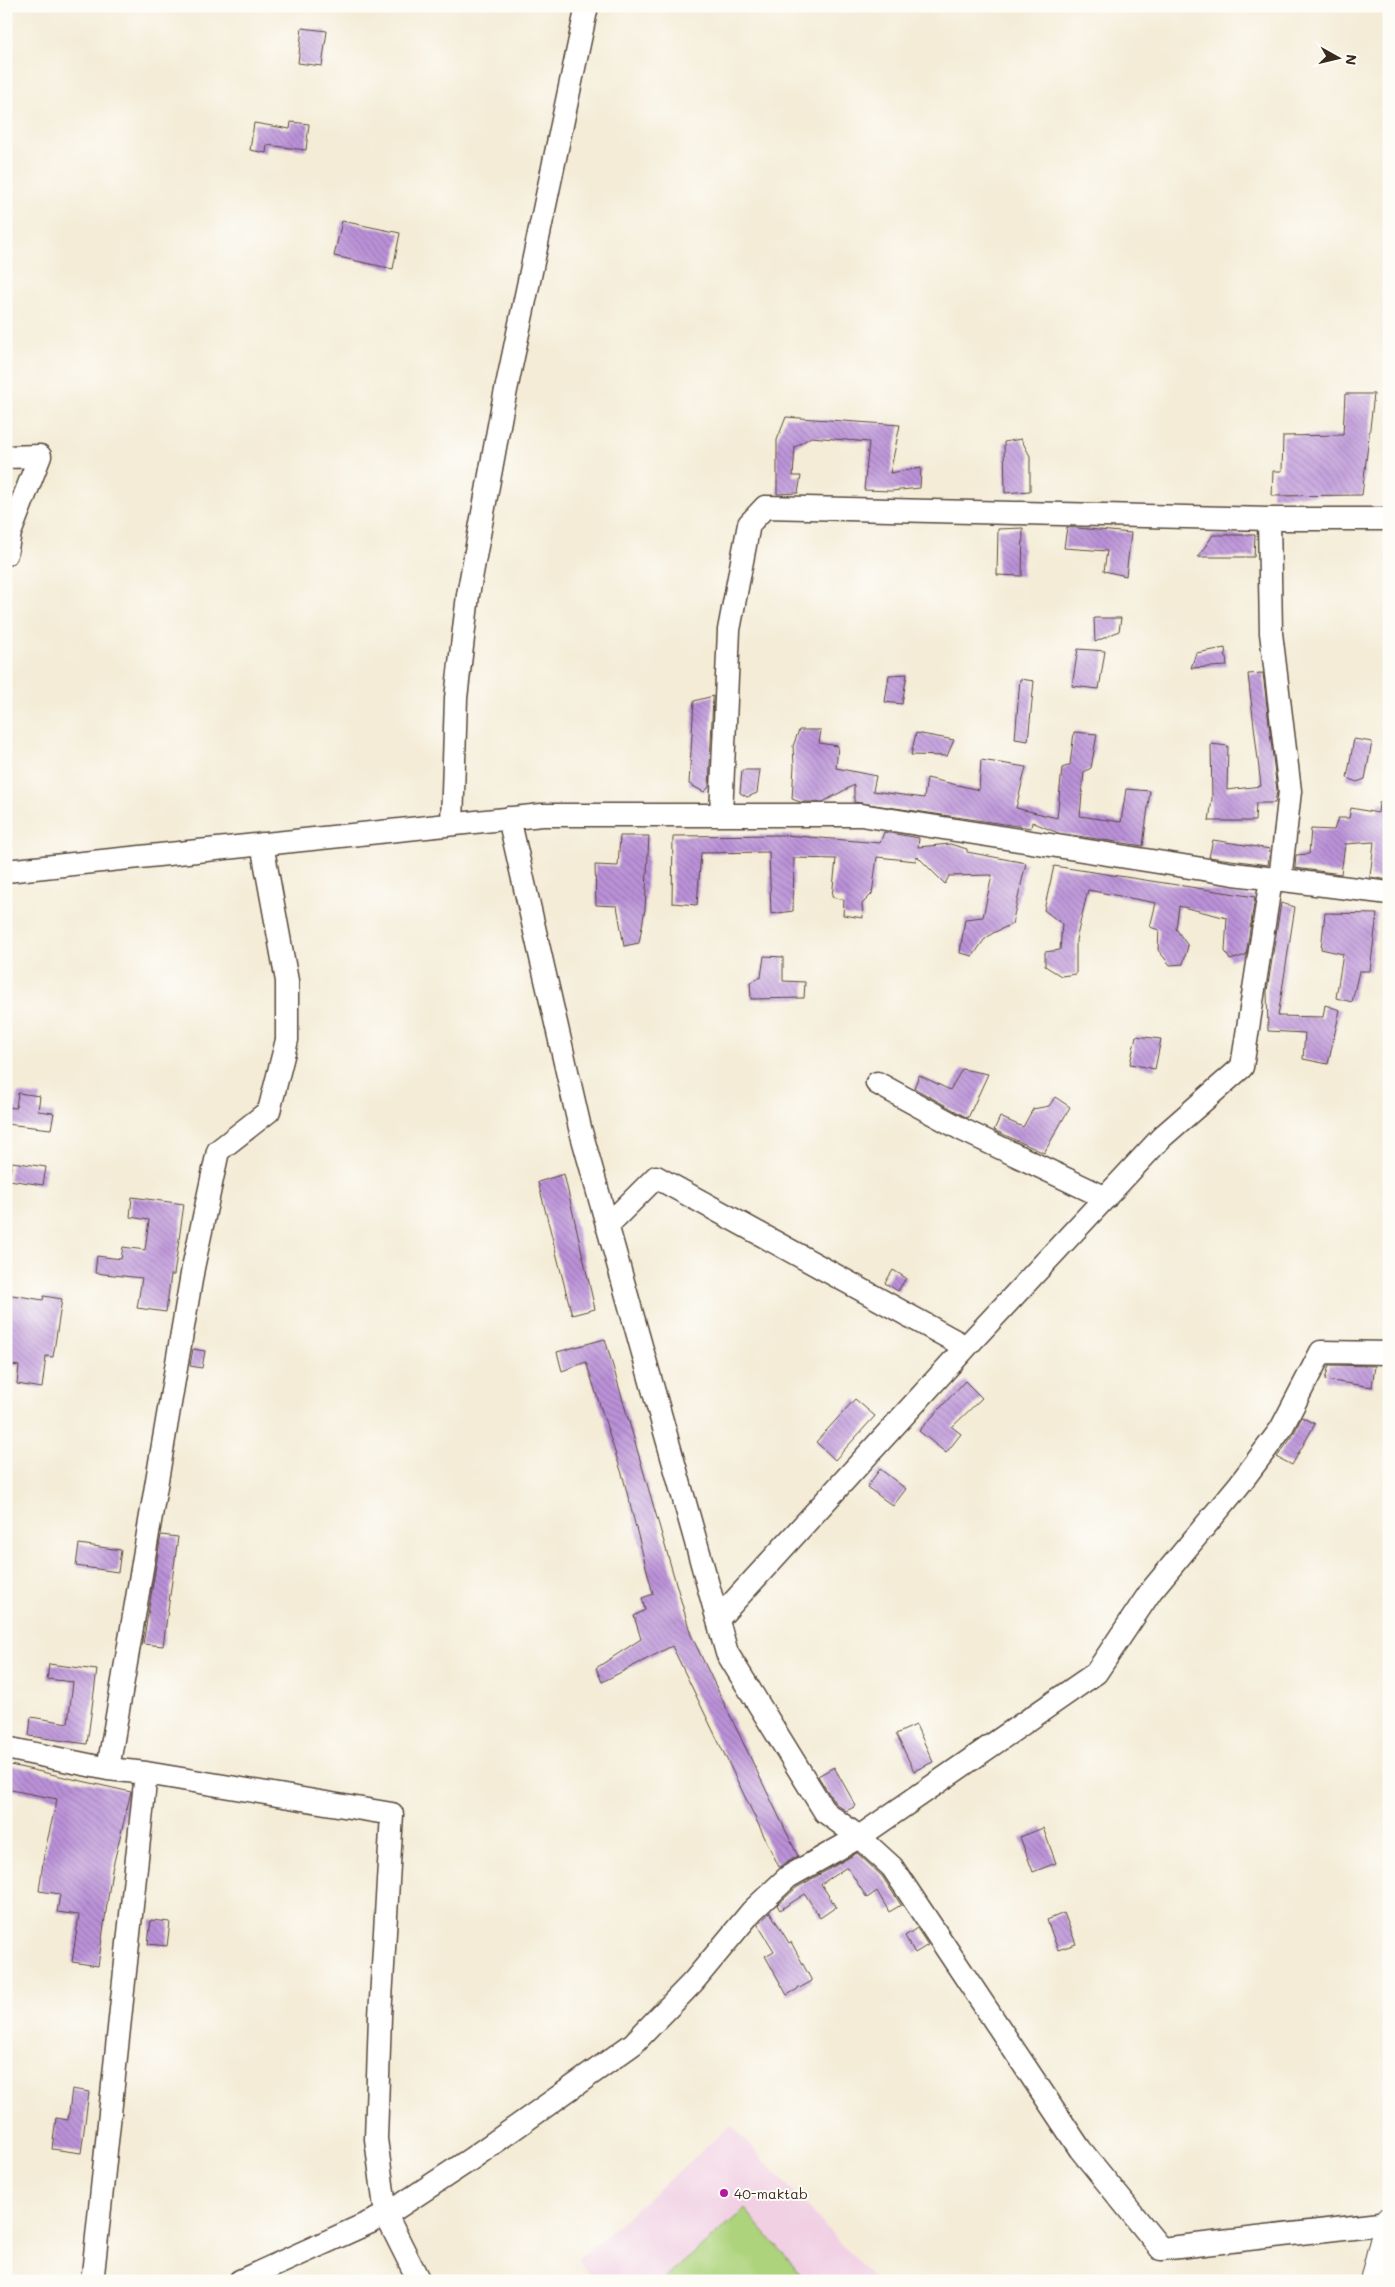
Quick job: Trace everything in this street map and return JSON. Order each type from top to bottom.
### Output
[{"type":"street","points":[[452,824],[456,698],[468,596],[502,409],[587,6]]},
{"type":"street","points":[[6,457],[40,456],[10,533],[6,554]]},
{"type":"street","points":[[721,815],[729,630],[749,524],[765,507],[1269,519],[1389,519]]},
{"type":"street","points":[[718,1619],[1162,1136],[1242,1067],[1290,792],[1271,634],[1269,519]]},
{"type":"street","points":[[6,871],[542,815],[861,815],[1276,879],[1389,893]]},
{"type":"street","points":[[509,818],[580,1128],[727,1654],[826,1812],[859,1837],[892,1868],[1080,2149],[1161,2249],[1389,2222],[1374,2281]]},
{"type":"street","points":[[108,1769],[193,1268],[218,1151],[269,1112],[287,1040],[287,981],[262,844]]},
{"type":"street","points":[[877,1083],[963,1130],[1106,1198]]},
{"type":"street","points":[[608,1226],[656,1177],[966,1347]]},
{"type":"street","points":[[240,2281],[386,2215],[471,2159],[633,2044],[693,1982],[752,1912],[788,1877],[859,1837],[1096,1673],[1151,1591],[1239,1485],[1281,1429],[1321,1352],[1389,1354]]},
{"type":"street","points":[[6,1748],[108,1769],[146,1773],[392,1814],[380,2016],[376,2139],[386,2215],[418,2281]]},
{"type":"street","points":[[93,2274],[146,1773]]},
{"type":"shaded area","name":"40-maktab","points":[[731,2125],[876,2281],[594,2281],[578,2260]]},
{"type":"green space","points":[[745,2209],[806,2281],[662,2281]]},
{"type":"building","points":[[302,28],[327,31],[322,66],[298,63]]},
{"type":"building","points":[[291,122],[309,124],[306,150],[267,145],[266,153],[250,150],[254,123],[290,129]]},
{"type":"building","points":[[342,221],[400,233],[393,269],[334,256]]},
{"type":"building","points":[[1345,394],[1374,394],[1362,495],[1272,496],[1273,471],[1282,471],[1283,436],[1343,435]]},
{"type":"building","points":[[786,417],[900,425],[890,473],[921,468],[920,488],[891,491],[864,490],[869,442],[811,437],[795,447],[793,476],[801,476],[798,493],[777,494],[777,440]]},
{"type":"building","points":[[1021,439],[1030,456],[1030,491],[1005,493],[1004,442]]},
{"type":"building","points":[[1067,527],[1131,533],[1126,576],[1104,571],[1107,551],[1064,548]]},
{"type":"building","points":[[1023,528],[1022,576],[997,575],[998,529]]},
{"type":"building","points":[[1213,535],[1255,535],[1254,557],[1198,557]]},
{"type":"building","points":[[1094,618],[1121,618],[1119,631],[1095,642]]},
{"type":"building","points":[[1225,648],[1227,666],[1191,668],[1196,653]]},
{"type":"building","points":[[1078,649],[1105,651],[1099,689],[1072,686]]},
{"type":"building","points":[[1263,673],[1277,791],[1275,803],[1256,803],[1255,821],[1209,821],[1212,799],[1211,744],[1228,746],[1227,790],[1261,786],[1248,674]]},
{"type":"building","points":[[907,674],[902,704],[885,702],[889,675]]},
{"type":"building","points":[[1020,679],[1034,681],[1028,741],[1015,739]]},
{"type":"building","points":[[713,696],[709,787],[704,792],[689,784],[694,701]]},
{"type":"building","points":[[799,730],[821,730],[819,743],[838,746],[836,768],[876,776],[873,791],[924,798],[927,778],[979,790],[981,760],[1026,767],[1016,808],[1057,818],[1062,768],[1070,765],[1074,732],[1097,734],[1091,768],[1084,772],[1080,816],[1121,822],[1126,789],[1150,791],[1143,846],[1058,833],[1032,822],[1031,828],[854,802],[854,785],[823,802],[800,802],[792,799],[793,746]]},
{"type":"building","points":[[916,733],[954,740],[947,756],[911,755]]},
{"type":"building","points":[[1354,739],[1372,742],[1365,779],[1357,782],[1347,778]]},
{"type":"building","points":[[742,770],[760,770],[757,793],[747,797],[740,793]]},
{"type":"building","points":[[1379,802],[1389,803],[1389,880],[1370,877],[1374,842],[1345,844],[1341,874],[1295,868],[1296,855],[1309,854],[1311,829],[1334,830],[1338,818],[1349,818],[1351,808],[1378,813]]},
{"type":"building","points":[[884,832],[919,838],[918,847],[950,844],[967,849],[967,852],[1026,863],[1012,924],[993,933],[984,940],[973,956],[960,953],[965,919],[983,917],[992,875],[949,876],[945,884],[917,856],[916,861],[877,857],[872,894],[862,904],[863,918],[843,915],[844,900],[832,897],[836,859],[794,858],[793,911],[771,914],[769,852],[701,853],[697,905],[672,903],[673,836],[785,835],[880,843]]},
{"type":"building","points":[[620,836],[649,836],[645,909],[639,943],[624,946],[617,906],[596,905],[595,865],[618,866]]},
{"type":"building","points":[[1213,840],[1270,849],[1268,865],[1209,857]]},
{"type":"building","points":[[1054,866],[1255,897],[1246,955],[1230,960],[1225,951],[1227,918],[1179,906],[1176,929],[1188,946],[1183,964],[1170,965],[1158,950],[1159,930],[1150,927],[1156,903],[1088,890],[1076,940],[1076,974],[1061,976],[1045,966],[1045,952],[1060,950],[1062,924],[1044,910]]},
{"type":"building","points":[[1281,903],[1295,907],[1278,1016],[1323,1017],[1325,1005],[1340,1010],[1328,1064],[1303,1059],[1305,1033],[1268,1031],[1267,991]]},
{"type":"building","points":[[1325,913],[1377,914],[1370,971],[1359,971],[1352,1002],[1336,998],[1343,954],[1321,949]]},
{"type":"building","points":[[764,956],[783,957],[783,981],[805,982],[804,998],[751,999],[750,983],[761,977]]},
{"type":"building","points":[[1136,1036],[1161,1039],[1155,1069],[1130,1064]]},
{"type":"building","points":[[962,1069],[988,1074],[968,1118],[914,1088],[919,1075],[950,1090]]},
{"type":"building","points":[[18,1093],[40,1096],[38,1111],[54,1113],[51,1129],[6,1124],[6,1107],[16,1108]]},
{"type":"building","points":[[1055,1097],[1070,1107],[1044,1153],[994,1130],[1000,1117],[1023,1127],[1033,1109],[1049,1106]]},
{"type":"building","points":[[12,1162],[46,1167],[43,1185],[9,1180]]},
{"type":"building","points":[[564,1174],[595,1309],[572,1315],[538,1182]]},
{"type":"building","points":[[132,1197],[184,1204],[174,1275],[171,1275],[166,1312],[137,1308],[142,1278],[95,1273],[97,1256],[121,1259],[123,1247],[145,1250],[149,1220],[130,1217]]},
{"type":"building","points":[[893,1270],[906,1278],[898,1291],[885,1283]]},
{"type":"building","points":[[6,1294],[43,1300],[44,1296],[62,1299],[53,1357],[46,1356],[42,1388],[17,1384],[19,1366],[6,1364]]},
{"type":"building","points":[[605,1339],[691,1635],[798,1856],[779,1867],[672,1646],[602,1682],[596,1668],[641,1639],[634,1616],[645,1610],[642,1598],[653,1594],[623,1477],[586,1362],[562,1371],[557,1352]]},
{"type":"building","points":[[193,1349],[205,1351],[202,1368],[190,1366]]},
{"type":"building","points":[[1329,1365],[1375,1366],[1372,1387],[1325,1380]]},
{"type":"building","points":[[965,1381],[982,1398],[952,1427],[961,1434],[946,1453],[919,1431]]},
{"type":"building","points":[[855,1399],[875,1416],[835,1460],[816,1442]]},
{"type":"building","points":[[1302,1417],[1315,1424],[1292,1465],[1277,1457],[1292,1437]]},
{"type":"building","points":[[880,1469],[906,1489],[893,1506],[867,1487]]},
{"type":"building","points":[[161,1535],[178,1537],[163,1646],[143,1644]]},
{"type":"building","points":[[79,1544],[121,1550],[118,1572],[76,1566]]},
{"type":"building","points":[[49,1664],[97,1670],[87,1744],[29,1736],[31,1717],[68,1723],[73,1682],[47,1679]]},
{"type":"building","points":[[916,1725],[933,1762],[914,1771],[896,1734]]},
{"type":"building","points":[[6,1764],[131,1792],[112,1870],[98,1966],[72,1962],[79,1915],[57,1912],[60,1894],[39,1891],[44,1855],[57,1799],[6,1789]]},
{"type":"building","points":[[834,1767],[856,1806],[846,1811],[835,1803],[818,1776]]},
{"type":"building","points":[[1043,1828],[1056,1863],[1033,1872],[1020,1837]]},
{"type":"building","points":[[857,1853],[882,1876],[901,1905],[889,1912],[877,1891],[867,1898],[847,1867],[821,1884],[836,1907],[820,1918],[805,1894],[780,1910],[777,1905],[796,1888]]},
{"type":"building","points":[[770,1912],[789,1943],[791,1942],[812,1981],[787,1995],[765,1956],[774,1951],[758,1925]]},
{"type":"building","points":[[1064,1913],[1076,1944],[1058,1950],[1047,1920]]},
{"type":"building","points":[[151,1920],[170,1922],[167,1946],[148,1944]]},
{"type":"building","points":[[917,1928],[928,1945],[915,1953],[905,1936]]},
{"type":"building","points":[[72,2089],[89,2092],[81,2153],[52,2149],[56,2118],[68,2120]]},
{"type":"place","name":"40-maktab","points":[[724,2193]]}]
